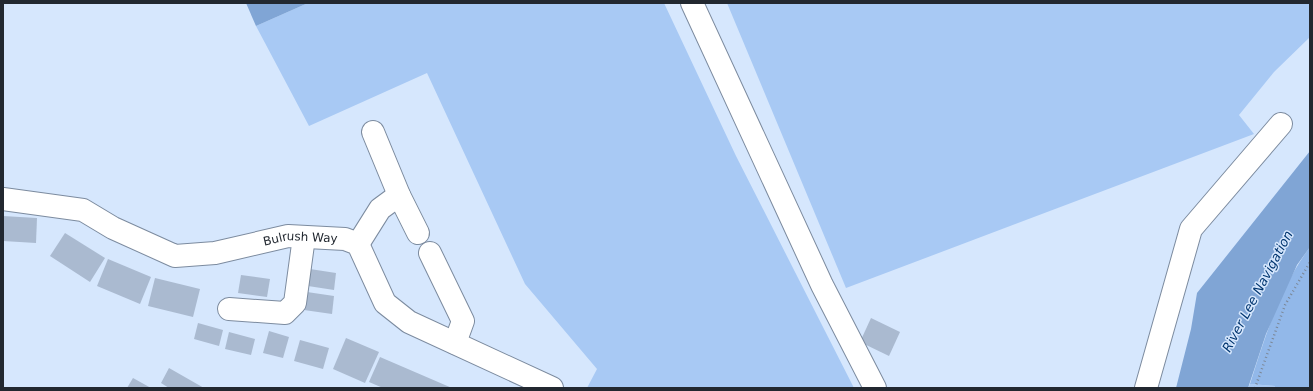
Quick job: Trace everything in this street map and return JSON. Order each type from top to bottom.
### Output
[{"type":"street","points":[[692,3],[822,285],[876,388]]},
{"type":"street","points":[[1146,388],[1191,229],[1281,124]]},
{"type":"street","points":[[373,132],[418,233]]},
{"type":"street","points":[[400,195],[380,209],[358,244],[385,303],[409,322],[552,388]]},
{"type":"street","name":"Bulrush Way","points":[[3,199],[83,210],[113,228],[175,256],[215,253],[288,236],[345,238],[358,244]]},
{"type":"street","points":[[229,309],[285,313],[295,303],[304,237]]},
{"type":"street","points":[[430,253],[463,321],[455,343]]},
{"type":"path","points":[[1255,388],[1285,306],[1310,262]]},
{"type":"shaded area","points":[[308,3],[664,3],[736,156],[854,388],[587,388],[597,369],[525,284],[427,73],[309,126],[256,26]]},
{"type":"shaded area","points":[[727,3],[1310,3],[1310,37],[1274,72],[1239,115],[1254,134],[846,288]]},
{"type":"shaded area","points":[[1310,247],[1310,388],[1275,388],[1275,386],[1250,384],[1274,313],[1299,262]]},
{"type":"shaded area","points":[[1250,384],[1276,386],[1275,388],[1248,388]]},
{"type":"water","points":[[246,3],[308,3],[256,26]]},
{"type":"water","name":"River Lee Navigation","points":[[1310,151],[1310,247],[1297,265],[1266,334],[1248,388],[1176,388],[1191,329],[1197,293]]},
{"type":"building","points":[[3,216],[37,218],[36,243],[3,241]]},
{"type":"building","points":[[65,233],[105,258],[90,282],[50,256]]},
{"type":"building","points":[[108,259],[151,277],[140,304],[97,286]]},
{"type":"building","points":[[310,269],[336,273],[334,290],[308,286]]},
{"type":"building","points":[[241,275],[270,279],[267,297],[238,293]]},
{"type":"building","points":[[155,278],[200,289],[193,317],[148,306]]},
{"type":"building","points":[[307,292],[334,296],[332,314],[304,310]]},
{"type":"building","points":[[871,318],[900,332],[889,356],[860,342]]},
{"type":"building","points":[[198,323],[223,330],[219,346],[194,339]]},
{"type":"building","points":[[269,331],[289,337],[283,358],[263,353]]},
{"type":"building","points":[[229,332],[255,339],[251,355],[225,349]]},
{"type":"building","points":[[346,338],[379,352],[365,383],[333,369]]},
{"type":"building","points":[[300,340],[329,348],[323,369],[294,361]]},
{"type":"building","points":[[380,357],[452,388],[383,388],[369,382]]},
{"type":"building","points":[[169,368],[204,388],[169,388],[161,383]]},
{"type":"building","points":[[133,378],[151,388],[127,388]]}]
